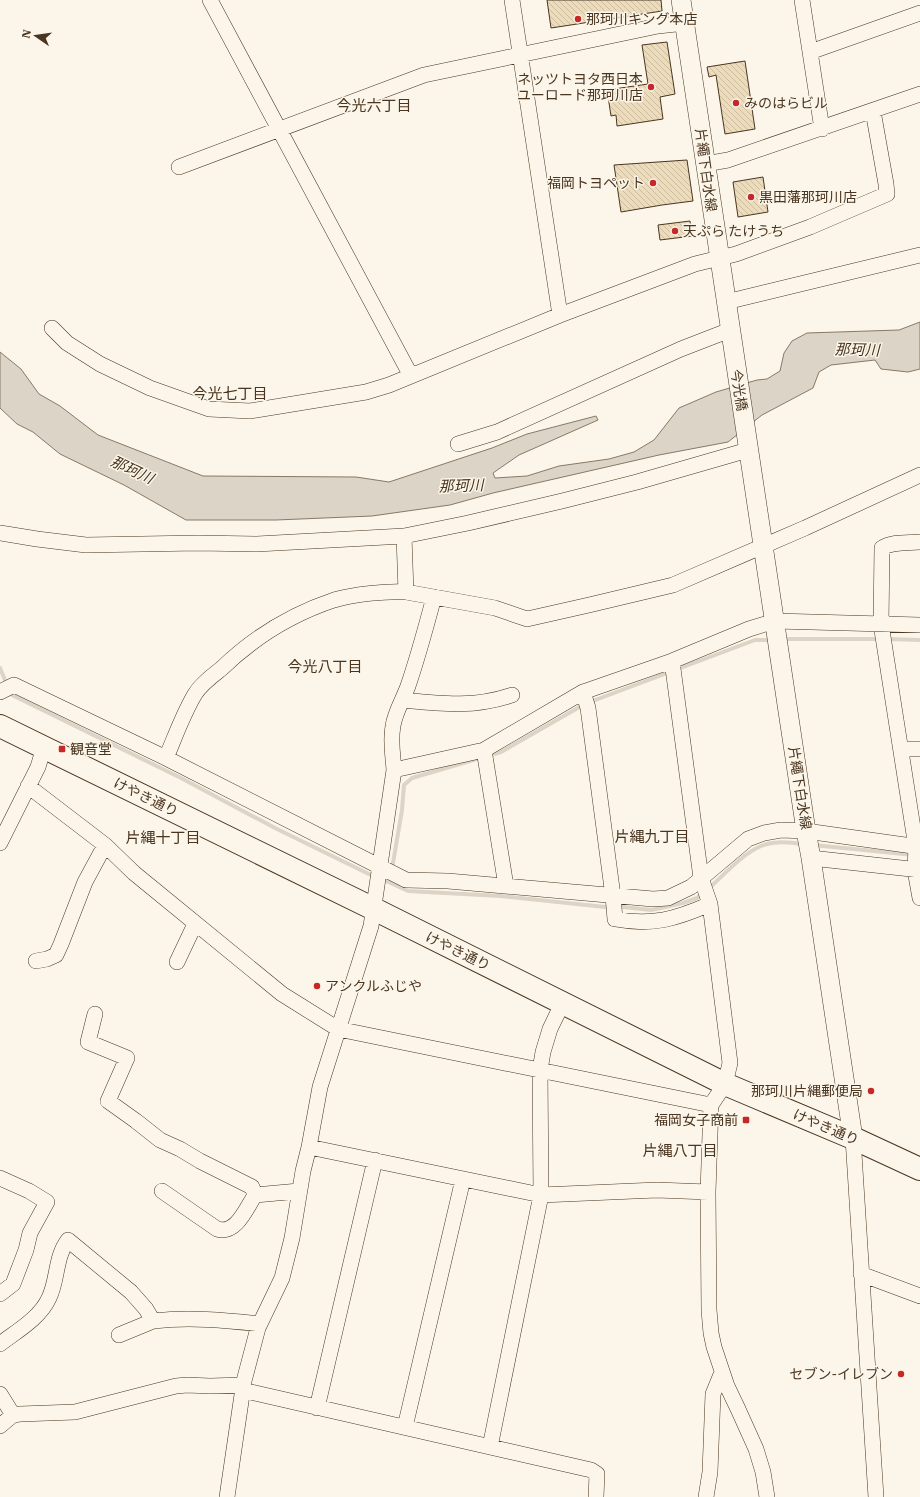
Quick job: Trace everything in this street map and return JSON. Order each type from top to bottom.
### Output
[{"type":"highway","name":"けやき通り","points":[[0,726],[563,1002],[725,1084],[853,1138],[920,1169]]},
{"type":"main road","name":"片繩下白水線","points":[[681,0],[731,335]]},
{"type":"main road","name":"今光橋","points":[[731,335],[748,445]]},
{"type":"main road","name":"片繩下白水線","points":[[748,445],[806,831],[812,858],[853,1138]]},
{"type":"street","points":[[210,0],[411,376]]},
{"type":"street","points":[[512,0],[560,315]]},
{"type":"street","points":[[802,0],[822,129]]},
{"type":"street","points":[[810,52],[920,13]]},
{"type":"street","points":[[179,167],[424,75],[658,26],[685,23]]},
{"type":"street","points":[[705,164],[728,160],[822,129],[920,94]]},
{"type":"street","points":[[52,328],[67,343],[100,364],[145,386],[209,408],[250,411],[366,392],[411,376],[560,315],[695,264],[736,254],[810,227],[887,194],[873,111]]},
{"type":"street","points":[[726,302],[920,255]]},
{"type":"street","points":[[458,444],[497,432],[681,349],[731,335]]},
{"type":"street","points":[[0,533],[37,540],[93,545],[198,543],[257,544],[404,536],[468,523],[645,480],[748,445]]},
{"type":"street","points":[[166,758],[196,693],[236,654],[262,636],[311,609],[336,600],[386,592],[406,592],[495,608],[527,619],[673,585],[805,528],[920,475]]},
{"type":"street","points":[[404,536],[406,592]]},
{"type":"street","points":[[920,542],[894,544],[882,548],[881,624],[900,749],[918,847],[920,898]]},
{"type":"street","points":[[227,1497],[243,1388],[260,1324],[282,1278],[292,1238],[299,1192],[320,1087],[371,926],[394,770],[392,726],[396,712],[407,689],[422,644],[434,597]]},
{"type":"street","points":[[394,770],[484,750],[583,692],[672,661],[749,629],[775,621],[920,625]]},
{"type":"street","points":[[672,661],[701,878],[710,904],[730,1063],[725,1084],[711,1105],[708,1192],[709,1302],[711,1333],[727,1386],[756,1449],[763,1472],[767,1497]]},
{"type":"street","points":[[0,692],[14,685],[166,758],[406,880],[448,881],[653,899],[668,898],[691,887],[748,839],[769,832],[781,830],[806,831],[918,847]]},
{"type":"street","points":[[583,692],[588,708],[615,919],[629,922],[669,920],[686,915],[710,904]]},
{"type":"street","points":[[402,700],[445,704],[478,704],[512,695]]},
{"type":"street","points":[[0,843],[38,767],[44,747]]},
{"type":"street","points":[[900,749],[920,749]]},
{"type":"street","points":[[484,750],[506,886]]},
{"type":"street","points":[[28,786],[105,845],[134,872],[181,910],[195,924],[282,994],[338,1029],[711,1105]]},
{"type":"street","points":[[36,961],[47,959],[56,955],[85,882],[105,845]]},
{"type":"street","points":[[812,858],[918,870]]},
{"type":"street","points":[[177,962],[195,924]]},
{"type":"street","points":[[490,1447],[541,1196],[540,1070],[550,1029],[563,1002]]},
{"type":"street","points":[[95,1014],[88,1042],[127,1058],[108,1101],[160,1140],[180,1149],[200,1162],[252,1187],[254,1195],[236,1224],[231,1228],[222,1230],[217,1229],[162,1190]]},
{"type":"street","points":[[853,1138],[876,1497]]},
{"type":"street","points":[[309,1147],[541,1196],[657,1190],[708,1192]]},
{"type":"street","points":[[318,1408],[375,1160]]},
{"type":"street","points":[[0,1178],[29,1191],[47,1202],[30,1233],[13,1284],[0,1294]]},
{"type":"street","points":[[405,1427],[462,1179]]},
{"type":"street","points":[[254,1195],[299,1192]]},
{"type":"street","points":[[0,1344],[26,1324],[43,1308],[49,1298],[61,1253],[68,1240],[131,1292],[146,1308],[153,1321]]},
{"type":"street","points":[[861,1274],[920,1296]]},
{"type":"street","points":[[119,1335],[153,1321],[173,1319],[200,1319],[260,1324]]},
{"type":"street","points":[[706,1497],[710,1472],[713,1394],[722,1372]]},
{"type":"street","points":[[0,1426],[14,1415],[75,1412],[181,1386],[243,1388],[318,1408],[591,1470],[597,1474],[596,1497]]},
{"type":"street","points":[[0,1394],[14,1415]]},
{"type":"water","name":"那珂川","points":[[920,322],[920,369],[908,372],[881,369],[875,360],[831,365],[819,372],[813,388],[762,415],[728,442],[659,455],[493,493],[450,505],[372,516],[276,520],[186,520],[124,485],[60,454],[33,432],[17,424],[0,408],[0,352],[21,369],[39,394],[60,406],[98,435],[203,476],[356,477],[389,482],[492,448],[527,434],[596,416],[598,420],[519,455],[493,473],[495,478],[527,476],[559,466],[609,459],[634,452],[654,440],[679,408],[716,392],[757,380],[767,379],[780,371],[784,353],[792,341],[807,333],[899,330]]},
{"type":"building","name":"那珂川キング本店","points":[[547,0],[661,0],[662,11],[551,28]]},
{"type":"building","name":"ネッツトヨタ西日本 ユーロード那珂川店","points":[[667,42],[675,94],[660,97],[663,119],[617,126],[616,115],[611,116],[607,90],[648,84],[642,45]]},
{"type":"building","name":"みのはらビル","points":[[745,61],[755,129],[725,134],[716,75],[709,77],[707,67]]},
{"type":"building","name":"福岡トヨペット","points":[[687,160],[693,201],[621,212],[614,165]]},
{"type":"building","name":"黒田藩那珂川店","points":[[763,177],[768,212],[738,217],[733,182]]},
{"type":"building","name":"天ぷら たけうち","points":[[690,221],[692,236],[660,240],[658,225]]},
{"type":"waterway","points":[[782,639],[880,639]]},
{"type":"waterway","points":[[886,639],[920,640]]},
{"type":"waterway","points":[[590,702],[755,640],[772,640]]},
{"type":"waterway","points":[[0,668],[7,685]]},
{"type":"waterway","points":[[9,691],[10,694],[181,778],[275,828],[375,877]]},
{"type":"waterway","points":[[392,869],[402,810],[404,785],[412,778],[501,752],[583,705]]},
{"type":"waterway","points":[[709,888],[747,854],[761,846],[777,842],[804,844]]},
{"type":"waterway","points":[[813,845],[914,855]]},
{"type":"waterway","points":[[382,879],[408,891],[500,896],[605,907],[651,910],[683,903],[697,898],[704,893]]},
{"type":"place","name":"那珂川キング本店","points":[[578,19]]},
{"type":"place","name":"ネッツトヨタ西日本 ユーロード那珂川店","points":[[651,87]]},
{"type":"place","name":"みのはらビル","points":[[736,103]]},
{"type":"place","name":"福岡トヨペット","points":[[653,183]]},
{"type":"place","name":"黒田藩那珂川店","points":[[751,197]]},
{"type":"place","name":"天ぷら たけうち","points":[[675,231]]},
{"type":"place","name":"観音堂","points":[[62,749]]},
{"type":"place","name":"アンクルふじや","points":[[317,986]]},
{"type":"place","name":"那珂川片縄郵便局","points":[[871,1091]]},
{"type":"place","name":"福岡女子商前","points":[[746,1120]]},
{"type":"place","name":"セブン-イレブン","points":[[901,1374]]},
{"type":"district","name":"今光六丁目","points":[[374,106]]},
{"type":"district","name":"今光七丁目","points":[[230,394]]},
{"type":"district","name":"今光八丁目","points":[[325,667]]},
{"type":"district","name":"片縄九丁目","points":[[652,837]]},
{"type":"district","name":"片縄十丁目","points":[[163,838]]},
{"type":"district","name":"片縄八丁目","points":[[680,1151]]}]
